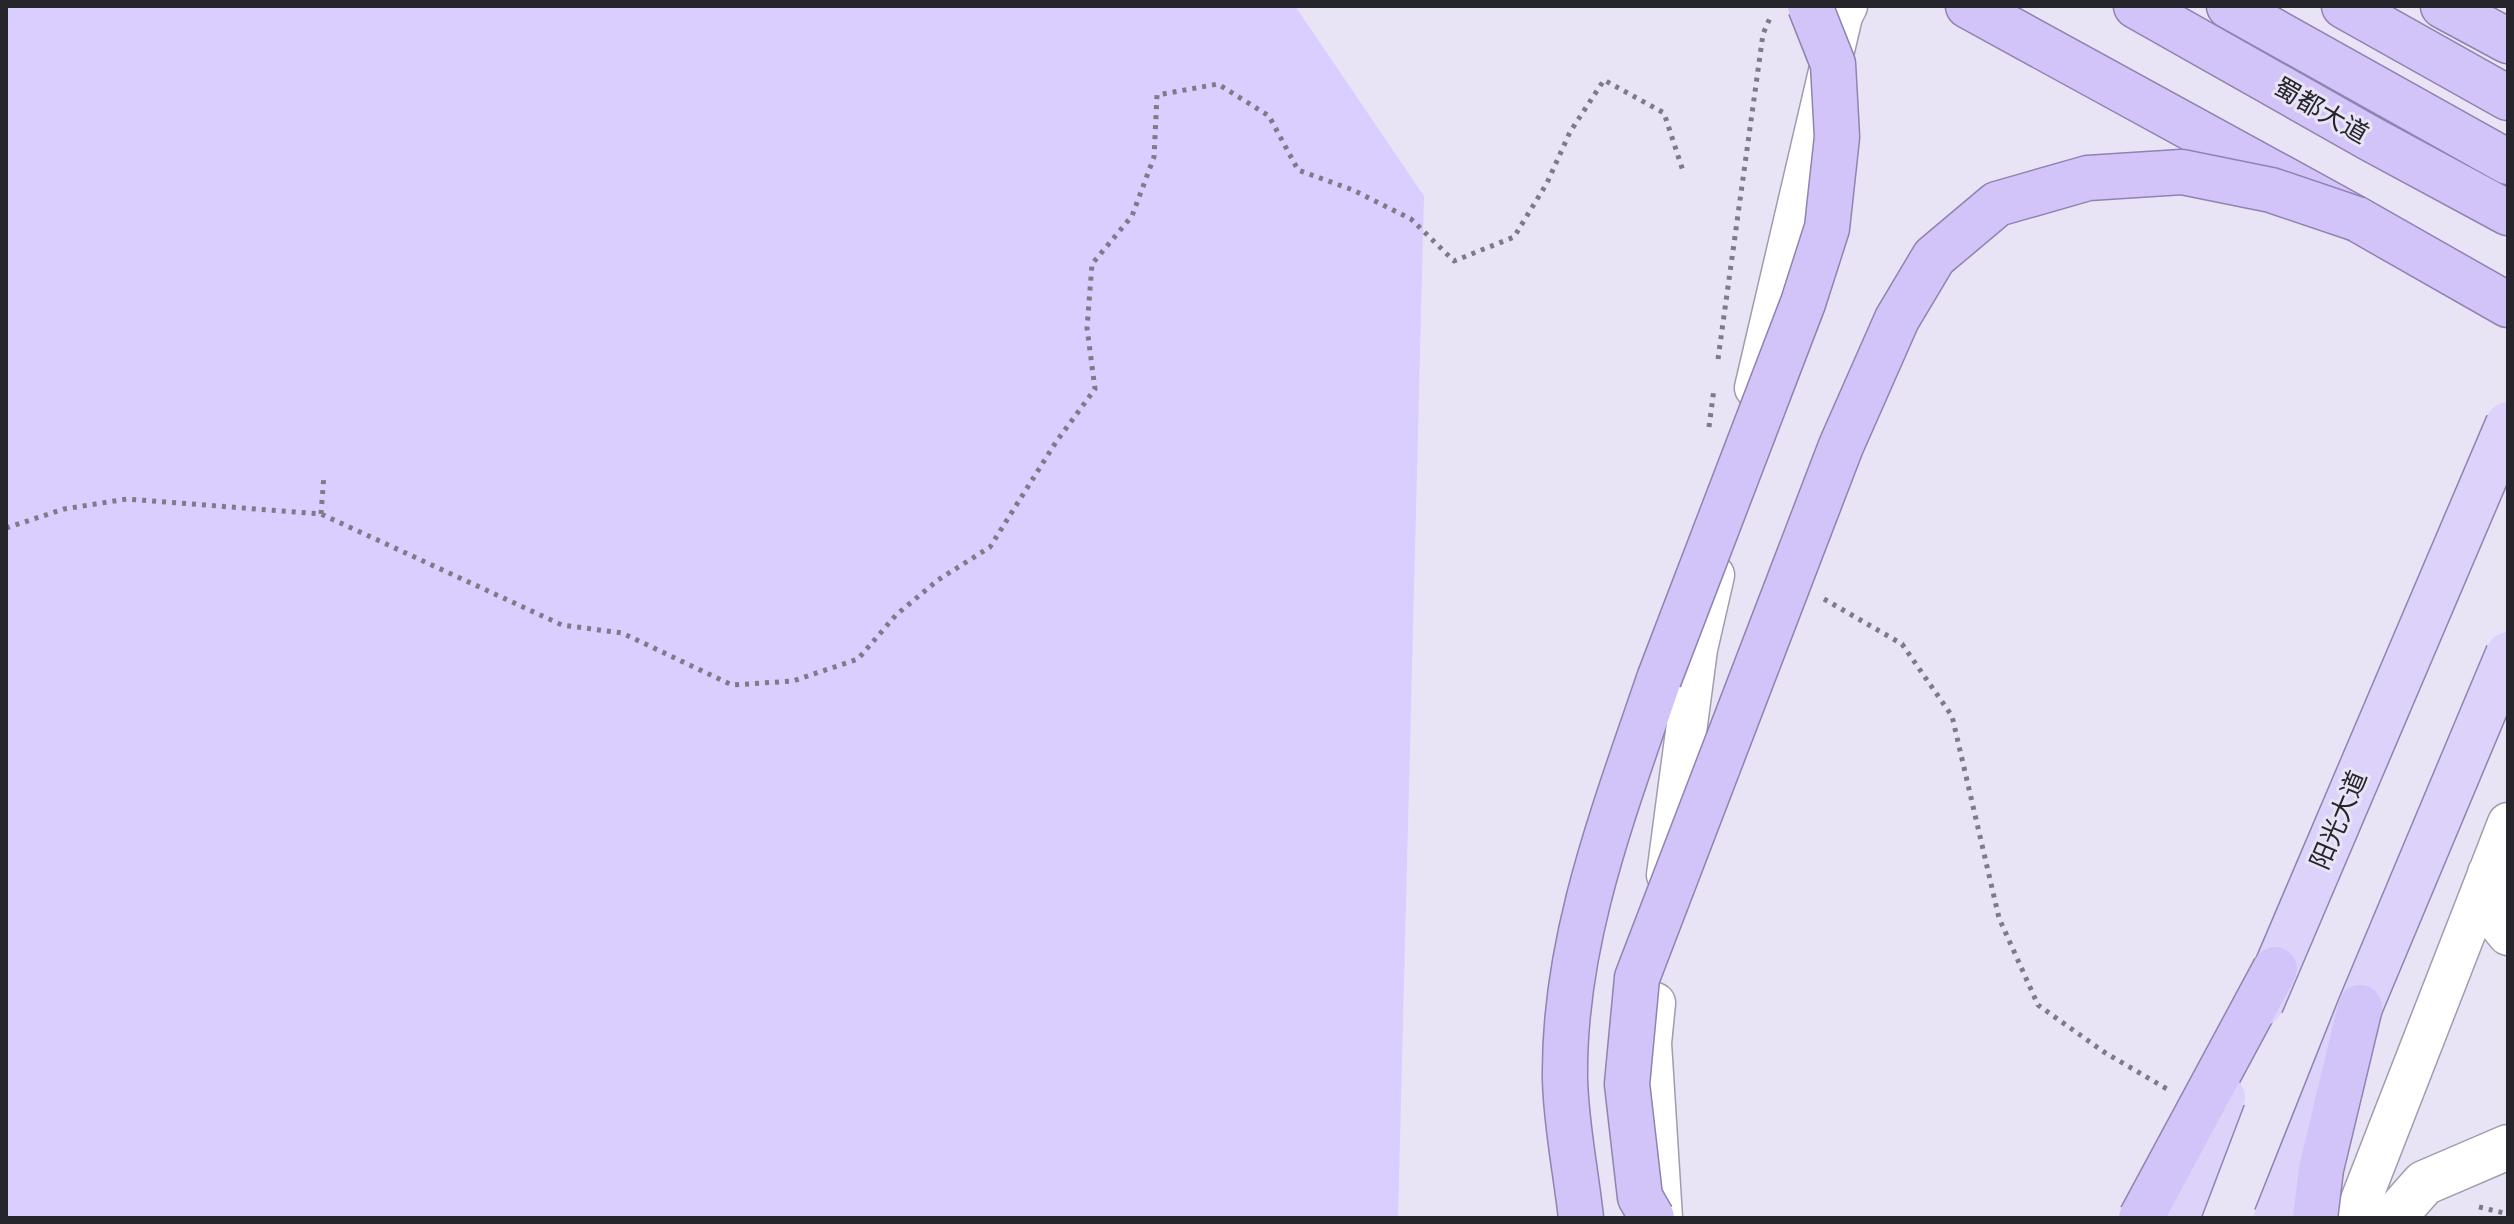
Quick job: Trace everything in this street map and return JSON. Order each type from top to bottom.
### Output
[{"type":"highway","points":[[1968,6],[2508,305]]},
{"type":"highway","name":"蜀都大道","points":[[2136,6],[2508,213]]},
{"type":"highway","points":[[2229,6],[2508,162]]},
{"type":"highway","points":[[2344,6],[2508,98]]},
{"type":"highway","points":[[2443,6],[2508,41]]},
{"type":"highway","points":[[1581,1218],[1565,1080],[1573,969],[1600,855],[1659,679],[1803,303],[1827,228],[1837,137],[1833,9]]},
{"type":"highway","points":[[1652,1218],[1640,1197],[1627,1084],[1637,978],[1841,446],[1897,319],[1934,257],[1997,204],[2088,178],[2182,172],[2271,190],[2357,219]]},
{"type":"highway","points":[[2141,1218],[2275,969]]},
{"type":"highway","points":[[2315,1218],[2321,1169],[2360,1007]]},
{"type":"main road","name":"阳光大道","points":[[2177,1218],[2275,969],[2508,424]]},
{"type":"main road","points":[[2276,1218],[2360,1007],[2508,654]]},
{"type":"main road","points":[[2393,1218],[2424,1183],[2508,1147]]},
{"type":"street","points":[[1662,1218],[1651,1043],[1670,840],[1697,649],[1800,190],[1833,9]]},
{"type":"street","points":[[2354,1218],[2508,823]]},
{"type":"street","points":[[2488,871],[2490,913],[2508,935]]},
{"type":"path","points":[[1718,362],[1763,34],[1775,6]]},
{"type":"path","points":[[6,528],[64,509],[127,499],[321,514],[562,625],[622,633],[732,685],[793,681],[858,659],[896,615],[938,580],[990,547],[1056,442],[1095,389],[1087,328],[1092,264],[1132,216],[1154,157],[1157,95],[1218,84],[1269,116],[1298,170],[1353,190],[1411,219],[1454,261],[1514,237],[1547,183],[1570,132],[1604,80],[1664,113],[1683,171]]},
{"type":"path","points":[[1707,440],[1716,378]]},
{"type":"path","points":[[321,514],[324,475]]},
{"type":"path","points":[[1819,597],[1833,602],[1902,644],[1952,716],[1999,918],[2038,1005],[2104,1052],[2168,1090]]},
{"type":"path","points":[[2479,1207],[2508,1214]]},
{"type":"shaded area","points":[[6,6],[1295,6],[1424,196],[1398,1218],[6,1218]]}]
